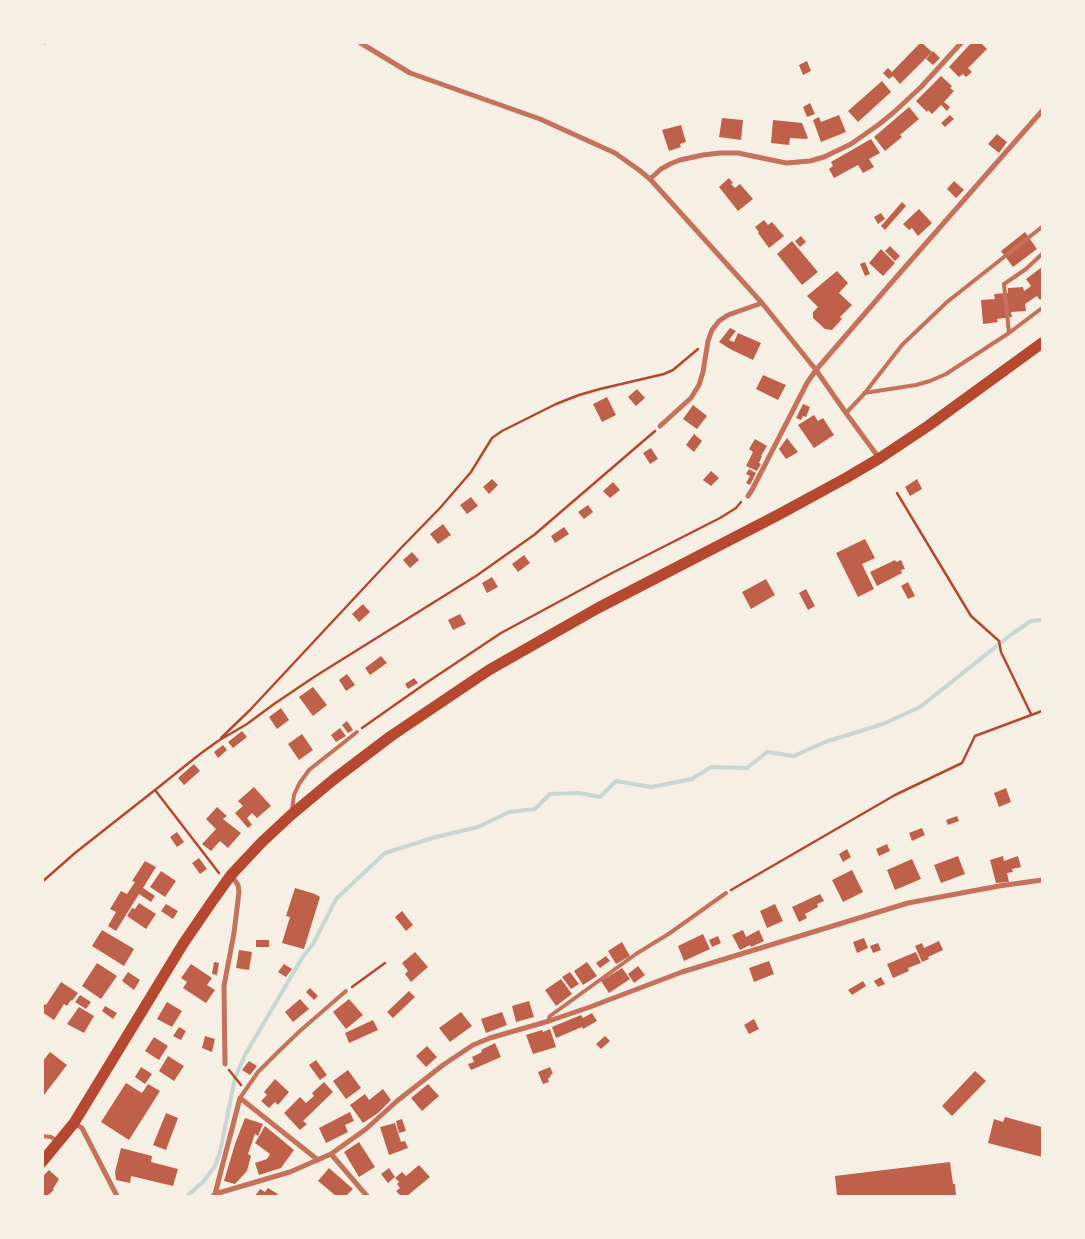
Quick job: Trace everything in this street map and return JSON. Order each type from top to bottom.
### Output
[{"type":"main road","points":[[42,1162],[74,1123],[183,944],[229,878],[262,842],[333,780],[391,736],[489,670],[598,608],[778,515],[880,458],[928,426],[1042,343]]},
{"type":"street","points":[[359,42],[410,73],[540,119],[573,133],[615,153],[650,178],[762,304],[816,370],[880,458]]},
{"type":"street","points":[[650,178],[661,169],[680,160],[720,153],[738,153],[786,163],[810,161],[824,157],[851,144],[886,119],[920,87],[962,42]]},
{"type":"street","points":[[748,496],[807,383],[816,370],[1042,111]]},
{"type":"street","points":[[660,426],[691,398],[699,385],[708,341],[712,330],[719,321],[728,315],[762,304]]},
{"type":"street","points":[[225,1064],[224,986],[234,933],[239,892],[238,886],[229,878]]},
{"type":"street","points":[[214,1195],[290,1172],[331,1154],[366,1129],[397,1101],[443,1065],[473,1045],[490,1038],[549,1021],[682,972],[900,905],[951,894],[1042,880]]},
{"type":"street","points":[[214,1195],[240,1098],[318,1160]]},
{"type":"street","points":[[74,1123],[82,1128],[117,1196]]},
{"type":"street","points":[[331,1154],[367,1196]]},
{"type":"lane","points":[[846,413],[864,394],[902,345],[947,302],[1042,227]]},
{"type":"lane","points":[[1009,333],[1004,284],[1026,269],[1042,254]]},
{"type":"lane","points":[[864,394],[916,385],[946,374],[1009,333],[1042,308]]},
{"type":"lane","points":[[291,815],[294,795],[309,770],[357,732]]},
{"type":"lane","points":[[549,1021],[550,1016],[636,954],[670,933],[726,893]]},
{"type":"lane","points":[[240,1098],[258,1072],[301,1030],[346,991]]},
{"type":"lane","points":[[42,1136],[51,1137],[59,1143]]},
{"type":"path","points":[[218,741],[250,710],[440,508],[471,472],[492,438],[539,412],[579,395],[600,388],[664,374],[673,370],[708,341]]},
{"type":"path","points":[[42,882],[218,741],[247,724],[314,677],[476,576],[534,535],[660,426]]},
{"type":"path","points":[[897,493],[971,616],[999,641],[1001,652],[1032,714]]},
{"type":"path","points":[[357,732],[426,683],[502,633],[612,573],[720,518],[736,508],[748,496]]},
{"type":"path","points":[[726,893],[895,796],[962,763],[975,736],[1042,711]]},
{"type":"path","points":[[155,790],[229,878]]},
{"type":"path","points":[[346,991],[385,962]]},
{"type":"path","points":[[233,1074],[238,1081]]},
{"type":"building","points":[[921,42],[932,52],[900,84],[893,76],[889,79],[883,73],[888,68],[892,72]]},
{"type":"building","points":[[972,42],[980,42],[987,49],[968,68],[972,72],[966,77],[963,74],[959,77],[949,67]]},
{"type":"building","points":[[933,51],[940,58],[933,65],[926,59]]},
{"type":"building","points":[[807,61],[811,71],[803,75],[799,65]]},
{"type":"building","points":[[941,76],[952,86],[950,88],[954,91],[944,102],[950,107],[947,111],[941,105],[932,114],[928,110],[927,112],[916,101]]},
{"type":"building","points":[[882,81],[891,92],[858,122],[848,111]]},
{"type":"building","points":[[810,103],[815,114],[807,117],[803,107]]},
{"type":"building","points":[[909,107],[919,119],[885,151],[874,137]]},
{"type":"building","points":[[839,115],[846,132],[821,142],[813,120],[819,117],[821,122]]},
{"type":"building","points":[[950,115],[954,119],[945,127],[941,123]]},
{"type":"building","points":[[722,118],[743,120],[741,140],[719,137]]},
{"type":"building","points":[[773,120],[802,123],[808,138],[790,138],[789,145],[771,143]]},
{"type":"building","points":[[681,125],[686,142],[680,144],[681,147],[669,151],[662,130]]},
{"type":"building","points":[[997,134],[1007,142],[999,153],[988,144]]},
{"type":"building","points":[[871,139],[880,153],[869,159],[874,167],[863,173],[858,165],[834,178],[829,169],[833,166],[831,162]]},
{"type":"building","points":[[729,178],[735,188],[740,184],[753,199],[738,211],[719,187]]},
{"type":"building","points":[[954,181],[964,190],[956,198],[947,189]]},
{"type":"building","points":[[902,202],[906,206],[885,230],[881,226]]},
{"type":"building","points":[[919,209],[932,223],[918,236],[912,228],[909,230],[903,224]]},
{"type":"building","points":[[881,213],[885,219],[878,224],[874,217]]},
{"type":"building","points":[[764,220],[768,225],[772,222],[784,236],[769,248],[755,227]]},
{"type":"building","points":[[1025,232],[1037,249],[1013,267],[1001,251]]},
{"type":"building","points":[[801,236],[806,242],[800,247],[795,241]]},
{"type":"building","points":[[792,241],[818,272],[802,285],[777,254]]},
{"type":"building","points":[[890,246],[900,256],[895,261],[885,251]]},
{"type":"building","points":[[881,249],[895,263],[883,276],[869,263]]},
{"type":"building","points":[[865,262],[870,274],[865,276],[860,264]]},
{"type":"building","points":[[1042,267],[1042,298],[1040,300],[1037,296],[1025,304],[1026,311],[1011,312],[1012,317],[997,319],[998,322],[983,324],[981,300],[995,299],[994,294],[1008,293],[1008,288],[1023,287],[1024,291],[1031,286],[1026,279]]},
{"type":"building","points":[[837,271],[848,283],[839,293],[852,305],[840,317],[842,319],[832,330],[825,329],[813,318],[813,312],[818,307],[807,296]]},
{"type":"building","points":[[730,328],[736,331],[729,340],[734,342],[738,333],[761,343],[753,360],[719,342]]},
{"type":"building","points":[[763,375],[786,385],[778,400],[756,389]]},
{"type":"building","points":[[637,389],[645,398],[636,406],[628,397]]},
{"type":"building","points":[[607,397],[616,415],[602,422],[593,404]]},
{"type":"building","points":[[803,404],[810,407],[806,417],[803,416],[801,420],[796,418]]},
{"type":"building","points":[[693,405],[707,416],[697,429],[683,419]]},
{"type":"building","points":[[814,415],[818,421],[823,418],[834,435],[814,448],[798,425]]},
{"type":"building","points":[[694,434],[702,441],[694,452],[686,445]]},
{"type":"building","points":[[787,438],[798,452],[786,459],[779,449]]},
{"type":"building","points":[[755,439],[767,446],[761,456],[759,463],[761,464],[757,471],[746,466],[753,452],[749,449]]},
{"type":"building","points":[[651,448],[658,459],[650,464],[643,453]]},
{"type":"building","points":[[749,469],[756,473],[750,485],[746,483],[750,476],[746,474]]},
{"type":"building","points":[[711,471],[719,478],[711,486],[703,480]]},
{"type":"building","points":[[492,479],[498,485],[489,494],[483,487]]},
{"type":"building","points":[[917,479],[922,489],[910,496],[905,487]]},
{"type":"building","points":[[613,482],[620,490],[610,498],[603,491]]},
{"type":"building","points":[[471,497],[478,506],[467,514],[460,505]]},
{"type":"building","points":[[588,505],[593,512],[584,519],[578,512]]},
{"type":"building","points":[[443,524],[451,535],[438,544],[430,534]]},
{"type":"building","points":[[564,527],[569,534],[555,543],[551,536]]},
{"type":"building","points":[[865,539],[875,558],[862,564],[874,589],[858,597],[836,553]]},
{"type":"building","points":[[412,552],[419,560],[410,568],[403,560]]},
{"type":"building","points":[[524,555],[530,563],[518,572],[512,564]]},
{"type":"building","points":[[895,560],[896,562],[901,560],[905,569],[901,570],[902,573],[877,586],[870,572]]},
{"type":"building","points":[[492,577],[498,587],[487,593],[482,583]]},
{"type":"building","points":[[766,579],[775,595],[751,609],[742,592]]},
{"type":"building","points":[[908,582],[915,596],[908,599],[901,586]]},
{"type":"building","points":[[806,589],[815,606],[808,610],[799,593]]},
{"type":"building","points":[[363,604],[370,612],[359,622],[352,614]]},
{"type":"building","points":[[460,614],[466,624],[453,630],[448,620]]},
{"type":"building","points":[[381,656],[387,663],[370,675],[365,668]]},
{"type":"building","points":[[347,674],[355,685],[346,691],[339,680]]},
{"type":"building","points":[[414,678],[418,683],[408,689],[405,684]]},
{"type":"building","points":[[313,687],[327,705],[313,716],[299,697]]},
{"type":"building","points":[[281,708],[289,720],[277,729],[269,717]]},
{"type":"building","points":[[347,721],[353,730],[348,733],[342,725]]},
{"type":"building","points":[[340,728],[346,736],[336,742],[331,735]]},
{"type":"building","points":[[242,731],[247,737],[233,748],[228,742]]},
{"type":"building","points":[[302,734],[313,750],[299,760],[288,744]]},
{"type":"building","points":[[223,745],[227,750],[218,758],[214,752]]},
{"type":"building","points":[[194,764],[200,771],[184,785],[178,778]]},
{"type":"building","points":[[254,787],[271,806],[257,818],[252,813],[247,818],[252,825],[248,828],[235,813],[243,806],[238,801]]},
{"type":"building","points":[[1006,788],[1011,802],[999,807],[994,793]]},
{"type":"building","points":[[217,807],[227,816],[223,819],[241,833],[228,848],[220,841],[211,851],[202,844],[216,829],[206,819]]},
{"type":"building","points":[[957,816],[959,821],[948,825],[946,820]]},
{"type":"building","points":[[922,828],[925,835],[912,841],[909,833]]},
{"type":"building","points":[[177,832],[184,842],[177,847],[170,837]]},
{"type":"building","points":[[887,844],[890,851],[879,856],[876,849]]},
{"type":"building","points":[[847,849],[851,857],[843,862],[839,854]]},
{"type":"building","points":[[958,856],[965,874],[941,883],[934,865]]},
{"type":"building","points":[[1003,856],[1004,861],[1018,856],[1021,867],[1012,869],[1013,872],[1007,873],[1009,882],[996,883],[990,860]]},
{"type":"building","points":[[199,858],[207,869],[200,874],[192,863]]},
{"type":"building","points":[[912,859],[921,879],[895,890],[887,870]]},
{"type":"building","points":[[145,861],[156,867],[143,888],[155,896],[151,902],[139,894],[116,931],[108,926],[116,912],[110,909],[121,891],[127,894],[135,882],[132,881]]},
{"type":"building","points":[[852,870],[863,892],[843,902],[832,880]]},
{"type":"building","points":[[161,871],[176,881],[165,897],[150,887]]},
{"type":"building","points":[[295,888],[320,897],[304,949],[282,943],[290,917],[286,916]]},
{"type":"building","points":[[820,894],[824,901],[817,904],[818,907],[805,914],[807,918],[799,922],[792,907]]},
{"type":"building","points":[[139,903],[156,914],[146,929],[127,916],[132,908],[135,909]]},
{"type":"building","points":[[166,904],[178,911],[173,919],[161,911]]},
{"type":"building","points":[[775,904],[783,921],[767,928],[760,911]]},
{"type":"building","points":[[402,911],[413,925],[406,931],[395,917]]},
{"type":"building","points":[[102,930],[134,949],[124,966],[92,946]]},
{"type":"building","points":[[743,930],[746,937],[759,930],[764,941],[740,950],[732,935]]},
{"type":"building","points":[[703,934],[710,949],[684,961],[678,946]]},
{"type":"building","points":[[718,936],[721,943],[712,947],[709,940]]},
{"type":"building","points":[[864,938],[868,948],[857,953],[853,942]]},
{"type":"building","points":[[256,940],[269,940],[269,947],[256,947]]},
{"type":"building","points":[[939,941],[943,950],[922,962],[915,946],[922,943],[924,948]]},
{"type":"building","points":[[622,942],[630,956],[616,964],[608,951]]},
{"type":"building","points":[[878,943],[881,950],[873,953],[870,946]]},
{"type":"building","points":[[239,950],[252,952],[249,970],[236,968]]},
{"type":"building","points":[[415,952],[428,967],[411,982],[405,974],[408,971],[402,963]]},
{"type":"building","points":[[916,952],[921,963],[908,968],[909,971],[893,978],[887,964]]},
{"type":"building","points":[[606,956],[610,961],[600,968],[596,963]]},
{"type":"building","points":[[769,961],[774,974],[754,982],[749,968]]},
{"type":"building","points":[[214,962],[219,963],[217,975],[212,974]]},
{"type":"building","points":[[587,962],[597,976],[583,985],[574,971]]},
{"type":"building","points":[[97,963],[117,976],[101,999],[82,986]]},
{"type":"building","points":[[191,964],[212,978],[207,985],[215,990],[206,1003],[183,988],[187,982],[181,978]]},
{"type":"building","points":[[284,964],[292,969],[286,977],[278,972]]},
{"type":"building","points":[[638,966],[645,975],[634,983],[628,974]]},
{"type":"building","points":[[622,968],[630,979],[609,993],[601,981]]},
{"type":"building","points":[[128,972],[140,980],[134,990],[122,981]]},
{"type":"building","points":[[570,972],[579,984],[571,989],[562,977]]},
{"type":"building","points":[[881,977],[885,984],[878,987],[874,981]]},
{"type":"building","points":[[561,979],[572,994],[556,1006],[545,990]]},
{"type":"building","points":[[863,981],[866,986],[852,995],[848,990]]},
{"type":"building","points":[[61,982],[78,993],[67,1006],[64,1004],[54,1020],[42,1012],[42,1003],[46,1005]]},
{"type":"building","points":[[310,988],[318,996],[314,1000],[306,992]]},
{"type":"building","points":[[409,991],[415,997],[393,1018],[387,1012]]},
{"type":"building","points":[[80,995],[91,1002],[86,1009],[75,1002]]},
{"type":"building","points":[[300,999],[309,1009],[293,1022],[285,1012]]},
{"type":"building","points":[[349,999],[363,1015],[346,1029],[333,1012]]},
{"type":"building","points":[[529,1001],[534,1017],[516,1022],[512,1006]]},
{"type":"building","points":[[167,1002],[182,1011],[172,1027],[157,1019]]},
{"type":"building","points":[[105,1006],[117,1013],[113,1019],[102,1011]]},
{"type":"building","points":[[79,1007],[94,1016],[84,1033],[67,1024]]},
{"type":"building","points":[[461,1012],[472,1026],[450,1042],[439,1028]]},
{"type":"building","points":[[502,1012],[507,1025],[486,1033],[481,1019]]},
{"type":"building","points":[[592,1013],[597,1021],[583,1029],[582,1027],[556,1038],[552,1027],[581,1015],[583,1018]]},
{"type":"building","points":[[754,1019],[759,1029],[749,1034],[744,1025]]},
{"type":"building","points":[[373,1020],[378,1030],[349,1043],[345,1033]]},
{"type":"building","points":[[179,1027],[186,1031],[181,1040],[173,1036]]},
{"type":"building","points":[[550,1029],[556,1047],[533,1054],[526,1035]]},
{"type":"building","points":[[205,1036],[215,1039],[212,1052],[202,1048]]},
{"type":"building","points":[[605,1036],[610,1041],[601,1049],[596,1044]]},
{"type":"building","points":[[154,1037],[168,1046],[159,1060],[145,1051]]},
{"type":"building","points":[[495,1043],[501,1057],[471,1070],[468,1064],[474,1062],[472,1057]]},
{"type":"building","points":[[427,1046],[437,1057],[426,1067],[416,1056]]},
{"type":"building","points":[[50,1052],[67,1065],[44,1095],[42,1093],[42,1062]]},
{"type":"building","points":[[168,1056],[184,1066],[174,1081],[159,1071]]},
{"type":"building","points":[[316,1060],[327,1075],[320,1080],[309,1065]]},
{"type":"building","points":[[249,1061],[257,1066],[250,1075],[242,1070]]},
{"type":"building","points":[[141,1067],[152,1074],[145,1084],[135,1077]]},
{"type":"building","points":[[550,1067],[553,1074],[548,1078],[549,1082],[543,1084],[538,1072]]},
{"type":"building","points":[[348,1070],[361,1088],[346,1099],[333,1081]]},
{"type":"building","points":[[975,1071],[986,1081],[952,1116],[942,1106]]},
{"type":"building","points":[[275,1079],[289,1092],[278,1105],[275,1102],[269,1108],[261,1101],[267,1095],[264,1092]]},
{"type":"building","points":[[324,1082],[333,1092],[303,1121],[307,1124],[300,1130],[284,1113],[300,1097],[306,1103],[314,1096],[312,1093]]},
{"type":"building","points":[[126,1083],[142,1093],[148,1084],[160,1091],[129,1140],[101,1122]]},
{"type":"building","points":[[428,1084],[439,1096],[422,1111],[411,1098]]},
{"type":"building","points":[[383,1089],[391,1100],[378,1113],[363,1123],[350,1105],[365,1094],[369,1100]]},
{"type":"building","points":[[350,1112],[354,1121],[345,1125],[348,1132],[326,1143],[319,1128]]},
{"type":"building","points":[[166,1113],[178,1118],[166,1150],[153,1145]]},
{"type":"building","points":[[1005,1117],[1042,1127],[1042,1157],[988,1143],[994,1119],[1003,1122]]},
{"type":"building","points":[[245,1118],[263,1124],[258,1136],[255,1134],[248,1154],[251,1156],[247,1171],[235,1184],[224,1181]]},
{"type":"building","points":[[402,1119],[406,1131],[399,1133],[396,1121]]},
{"type":"building","points":[[395,1123],[401,1142],[405,1141],[408,1148],[389,1155],[380,1127]]},
{"type":"building","points":[[265,1126],[294,1150],[281,1168],[259,1175],[255,1163],[267,1159],[270,1154],[255,1143]]},
{"type":"building","points":[[359,1142],[375,1167],[359,1177],[344,1152]]},
{"type":"building","points":[[121,1148],[152,1156],[151,1162],[178,1169],[173,1186],[131,1176],[130,1183],[116,1180],[115,1172]]},
{"type":"building","points":[[950,1162],[956,1196],[837,1196],[835,1176]]},
{"type":"building","points":[[419,1165],[430,1177],[407,1196],[401,1196],[396,1191],[400,1188],[397,1184],[399,1182],[395,1178],[402,1172],[406,1176]]},
{"type":"building","points":[[329,1168],[353,1189],[346,1196],[336,1196],[318,1181]]},
{"type":"building","points":[[389,1168],[395,1177],[388,1183],[381,1174]]},
{"type":"building","points":[[49,1170],[59,1179],[54,1190],[47,1196],[42,1196],[42,1177]]},
{"type":"building","points":[[268,1188],[278,1194],[276,1196],[255,1196],[260,1189],[265,1192]]},
{"type":"waterway","points":[[187,1196],[203,1182],[215,1166],[220,1152],[235,1078],[245,1055],[302,958],[313,944],[336,899],[385,853],[436,837],[478,827],[509,812],[535,809],[550,794],[579,793],[600,797],[616,781],[651,787],[692,779],[711,767],[747,768],[767,752],[794,756],[825,742],[883,724],[920,707],[1012,634],[1031,621],[1042,620]]}]
